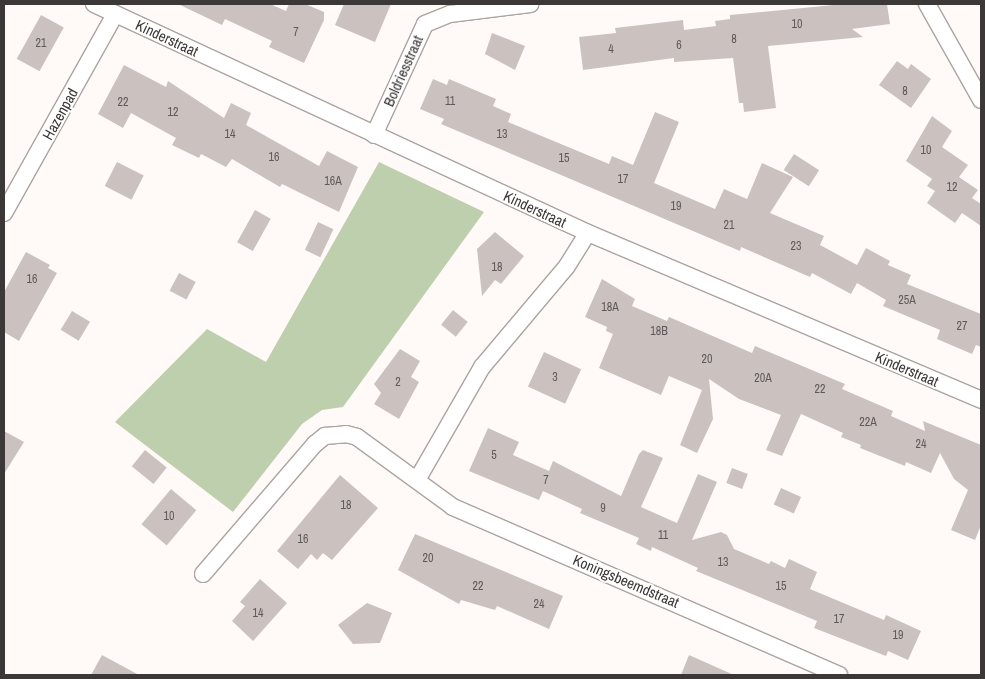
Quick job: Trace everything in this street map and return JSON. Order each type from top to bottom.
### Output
[{"type":"street","name":"Kinderstraat","points":[[94,4],[588,233],[981,400]]},
{"type":"street","name":"Boldriesstraat","points":[[374,135],[425,24],[450,14],[530,4]]},
{"type":"street","points":[[927,4],[981,100]]},
{"type":"street","name":"Hazenpad","points":[[4,213],[116,14]]},
{"type":"street","points":[[417,480],[482,367],[568,266],[588,233]]},
{"type":"street","name":"Koningsbeemdstraat","points":[[203,574],[325,436],[341,433],[357,437],[452,507],[839,675]]},
{"type":"green space","points":[[379,162],[484,212],[343,407],[322,410],[302,424],[233,512],[115,422],[207,329],[266,362]]},
{"type":"building","points":[[178,4],[270,4],[286,11],[289,4],[305,4],[324,12],[324,20],[304,63],[269,47],[272,41],[225,19],[222,25]]},
{"type":"building","points":[[344,4],[391,4],[375,42],[335,25]]},
{"type":"building","points":[[844,4],[887,4],[890,24],[852,29],[863,37],[768,46],[776,108],[744,112],[743,103],[739,103],[733,58],[674,62],[674,58],[583,70],[579,37],[616,33],[615,28],[683,20],[684,30],[716,26],[715,21],[730,19],[730,15]]},
{"type":"building","points":[[41,15],[64,28],[39,71],[17,59]]},
{"type":"building","points":[[492,33],[525,46],[515,70],[485,54]]},
{"type":"building","points":[[897,61],[908,69],[911,64],[931,79],[911,108],[879,85]]},
{"type":"building","points":[[124,65],[166,87],[168,81],[224,118],[231,103],[251,113],[246,125],[319,166],[327,151],[358,167],[339,212],[282,184],[280,187],[232,159],[226,167],[201,154],[199,158],[172,145],[176,138],[131,113],[123,128],[98,114]]},
{"type":"building","points":[[433,79],[447,85],[449,79],[496,99],[493,106],[511,114],[508,122],[609,164],[612,156],[633,165],[655,112],[679,122],[654,183],[715,209],[724,189],[747,199],[762,163],[793,177],[770,213],[824,236],[820,245],[857,265],[866,248],[890,261],[888,265],[911,275],[907,284],[981,314],[981,347],[976,345],[972,354],[937,339],[940,330],[883,306],[886,300],[857,283],[851,294],[812,273],[810,277],[741,247],[740,251],[441,124],[444,119],[420,109]]},
{"type":"building","points":[[932,116],[952,131],[942,147],[968,165],[959,177],[978,190],[972,198],[981,204],[981,226],[962,213],[955,223],[927,203],[935,191],[927,186],[932,179],[906,161]]},
{"type":"building","points":[[794,154],[819,170],[809,186],[784,170]]},
{"type":"building","points":[[117,162],[144,176],[131,200],[105,186]]},
{"type":"building","points":[[255,210],[271,219],[253,251],[237,242]]},
{"type":"building","points":[[318,222],[333,229],[320,257],[305,250]]},
{"type":"building","points":[[495,232],[524,256],[501,284],[495,280],[482,296],[477,249]]},
{"type":"building","points":[[26,252],[50,265],[48,268],[57,273],[19,341],[4,332],[4,292]]},
{"type":"building","points":[[179,273],[196,282],[186,300],[170,291]]},
{"type":"building","points":[[602,279],[635,299],[632,306],[667,321],[669,317],[752,353],[755,346],[845,384],[842,389],[893,411],[891,416],[925,431],[923,421],[981,445],[981,525],[975,540],[951,530],[968,490],[954,479],[940,453],[931,473],[906,462],[905,466],[860,448],[861,445],[841,437],[843,433],[801,414],[782,456],[766,450],[781,415],[739,399],[709,379],[713,419],[697,453],[680,445],[702,390],[669,376],[661,395],[599,368],[613,334],[606,331],[607,327],[585,317]]},
{"type":"building","points":[[453,310],[468,322],[456,337],[441,325]]},
{"type":"building","points":[[72,311],[90,322],[79,341],[61,330]]},
{"type":"building","points":[[400,349],[420,361],[411,377],[419,382],[399,419],[374,404],[381,393],[374,384]]},
{"type":"building","points":[[544,352],[581,369],[565,404],[528,386]]},
{"type":"building","points":[[488,428],[519,442],[513,455],[549,471],[553,461],[621,496],[639,454],[643,450],[663,458],[641,507],[677,523],[698,474],[717,482],[692,540],[721,532],[727,535],[734,549],[769,564],[771,561],[785,568],[789,559],[817,572],[810,589],[884,620],[886,615],[921,631],[908,660],[888,651],[886,656],[814,628],[817,621],[696,571],[698,568],[652,547],[651,551],[636,544],[639,538],[580,513],[582,509],[543,491],[539,500],[469,471]]},
{"type":"building","points":[[4,431],[24,442],[4,474]]},
{"type":"building","points":[[145,450],[167,468],[154,484],[132,466]]},
{"type":"building","points":[[732,468],[748,474],[742,489],[726,483]]},
{"type":"building","points":[[340,475],[378,508],[332,560],[323,553],[317,560],[311,554],[298,569],[277,551]]},
{"type":"building","points":[[781,488],[801,497],[794,513],[774,504]]},
{"type":"building","points":[[171,489],[196,510],[167,545],[141,524]]},
{"type":"building","points":[[415,534],[563,596],[549,629],[497,606],[495,610],[461,600],[459,604],[398,570]]},
{"type":"building","points":[[260,579],[287,603],[253,641],[232,621],[245,606],[240,602]]},
{"type":"building","points":[[367,603],[392,613],[380,643],[353,644],[338,625]]},
{"type":"building","points":[[102,655],[139,675],[91,675]]},
{"type":"building","points":[[689,655],[734,675],[681,675]]}]
